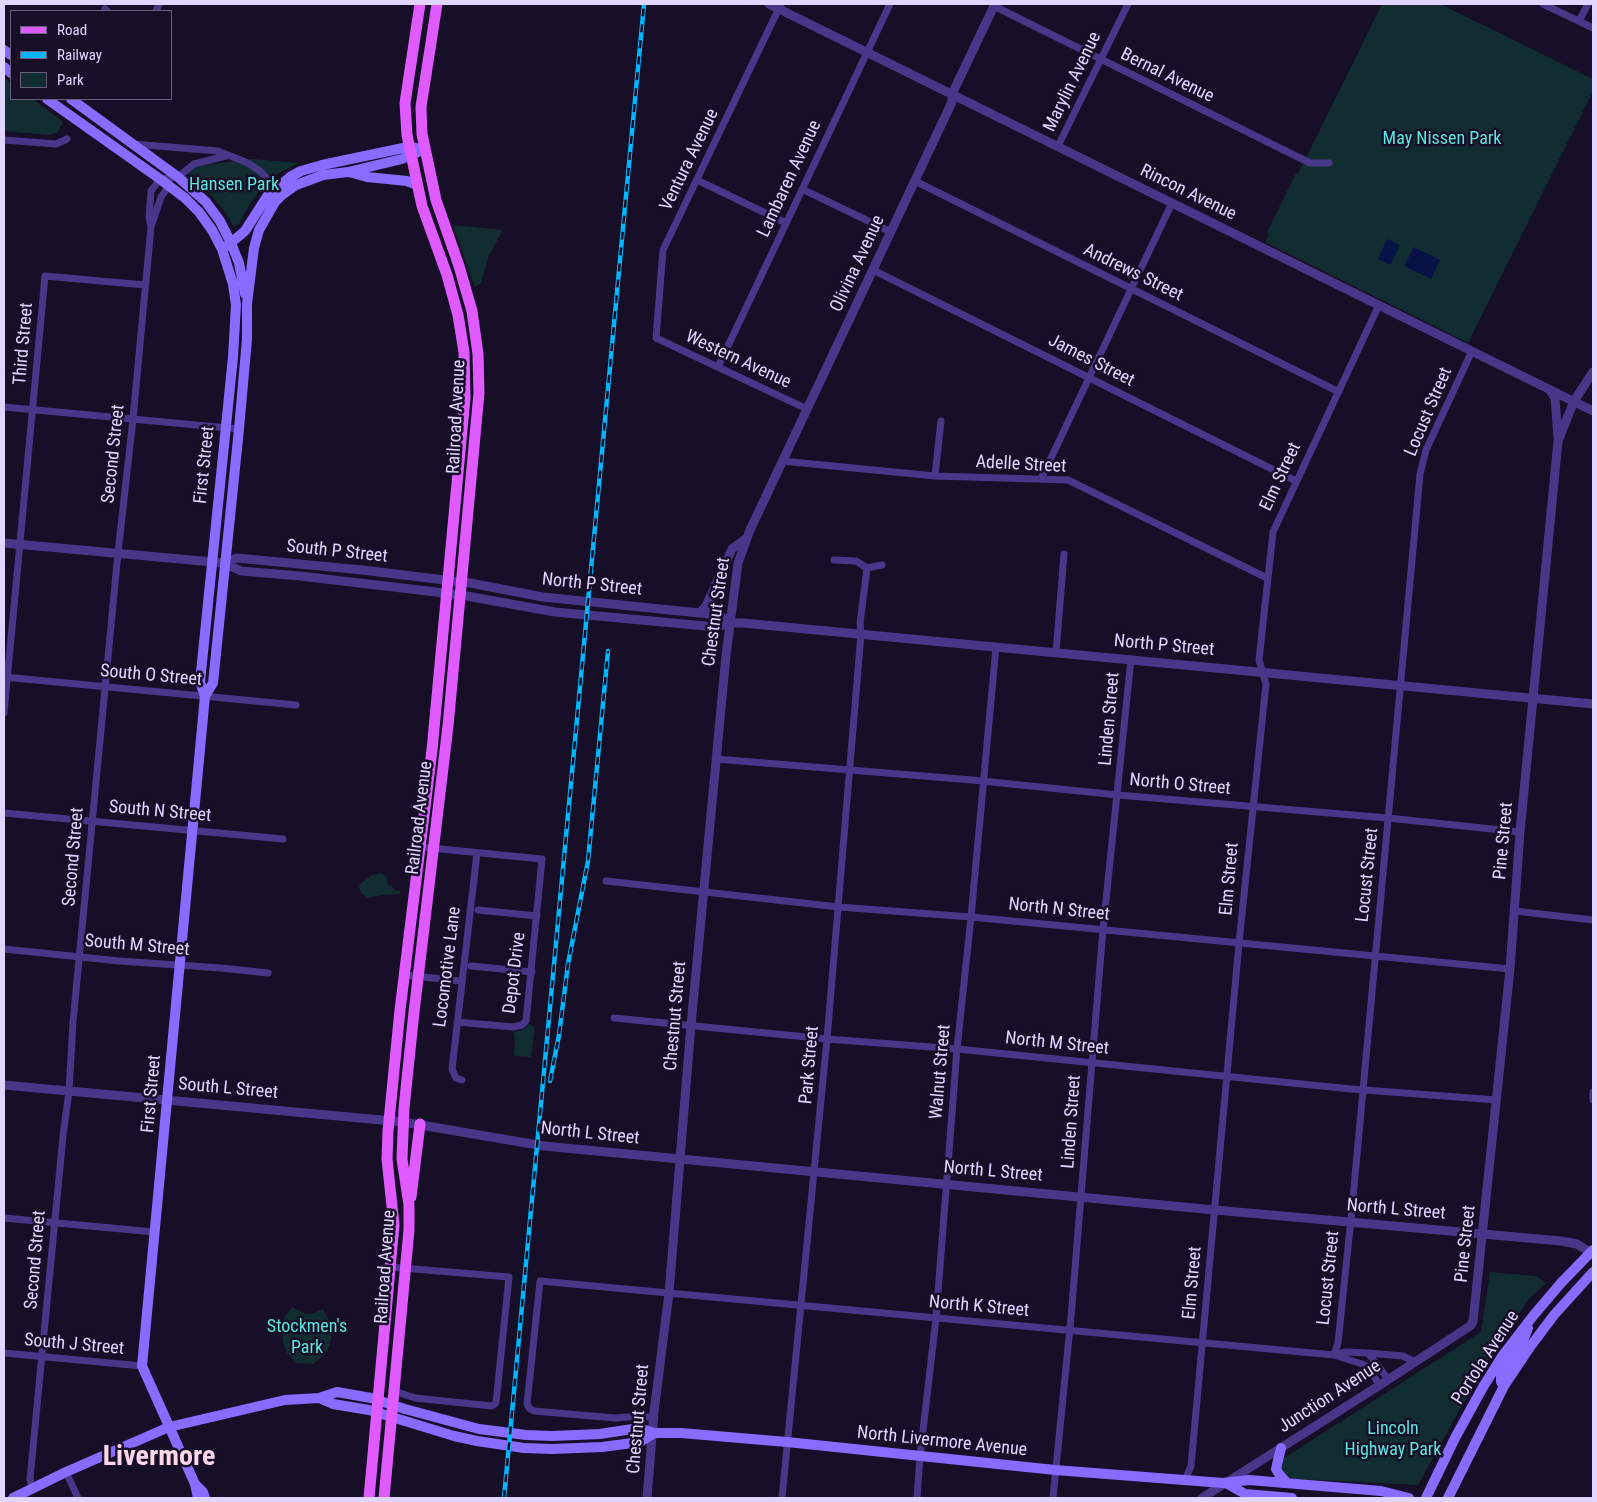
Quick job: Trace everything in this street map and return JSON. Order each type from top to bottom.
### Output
[{"type":"main road","name":"Railroad Avenue","points":[[369,1498],[394,1225],[387,1159],[389,1120],[432,750],[464,405],[464,352],[453,295],[429,228],[409,152],[405,103],[420,4]]},
{"type":"main road","name":"Railroad Avenue","points":[[384,1498],[409,1218],[402,1159],[403,1122],[461,595],[478,412],[478,354],[468,296],[436,200],[425,149],[421,107],[437,4]]},
{"type":"main road","name":"First Street","points":[[48,100],[160,179],[199,212],[212,230],[222,250],[233,284],[236,305],[226,428],[200,682],[205,696],[142,1366],[195,1484],[198,1498]]},
{"type":"main road","name":"First Street","points":[[72,100],[178,177],[199,194],[214,210],[239,263],[247,304]]},
{"type":"main road","points":[[222,250],[245,231],[261,204],[278,191],[290,177],[311,168],[425,149]]},
{"type":"main road","points":[[278,191],[306,180],[323,175],[348,172],[409,152]]},
{"type":"main road","points":[[348,172],[367,177],[407,181],[417,185]]},
{"type":"main road","name":"First Street","points":[[205,696],[213,683],[239,429],[247,339],[247,304],[254,248],[259,230],[278,191]]},
{"type":"main road","points":[[409,1218],[420,1124]]},
{"type":"main road","name":"Portola Avenue","points":[[1426,1498],[1455,1438],[1503,1356],[1533,1316],[1593,1252]]},
{"type":"main road","name":"Portola Avenue","points":[[1448,1498],[1504,1386],[1554,1315],[1593,1272]]},
{"type":"main road","points":[[1504,1386],[1500,1380],[1502,1373],[1523,1341],[1533,1316]]},
{"type":"main road","name":"North Livermore Avenue","points":[[319,1398],[337,1392],[379,1400],[479,1428],[526,1435],[600,1434],[638,1428],[654,1434],[681,1433],[787,1442],[1055,1470],[1226,1483],[1249,1480],[1288,1483],[1381,1491],[1409,1498]]},
{"type":"main road","points":[[13,1498],[66,1472],[169,1427],[285,1400],[319,1398]]},
{"type":"main road","name":"North Livermore Avenue","points":[[319,1398],[333,1404],[378,1413],[477,1442],[524,1448],[602,1447],[640,1442],[654,1434]]},
{"type":"main road","points":[[1281,1448],[1276,1469],[1288,1483]]},
{"type":"main road","name":"North Livermore Avenue","points":[[1226,1483],[1245,1494],[1292,1498]]},
{"type":"main road","name":"First Street","points":[[195,1484],[206,1498]]},
{"type":"street","name":"Rincon Avenue","points":[[769,4],[780,6],[952,94],[1593,411]]},
{"type":"street","name":"Lambaren Avenue","points":[[718,367],[890,4]]},
{"type":"street","name":"Marylin Avenue","points":[[1058,146],[1128,4]]},
{"type":"street","points":[[1543,4],[1593,28]]},
{"type":"street","points":[[1579,21],[1588,4]]},
{"type":"street","name":"Bernal Avenue","points":[[994,5],[1310,164],[1329,163]]},
{"type":"street","name":"Olivina Avenue","points":[[747,538],[782,460],[952,102],[952,94],[994,5]]},
{"type":"street","name":"Ventura Avenue","points":[[656,338],[663,250],[780,6]]},
{"type":"street","points":[[4,140],[56,144],[67,139]]},
{"type":"street","points":[[132,144],[218,151],[226,156],[248,163],[261,172],[278,191]]},
{"type":"street","points":[[160,179],[178,177],[194,164],[226,156]]},
{"type":"street","name":"Second Street","points":[[151,227],[149,217],[151,191],[160,179]]},
{"type":"street","points":[[697,180],[786,223]]},
{"type":"street","name":"Andrews Street","points":[[915,181],[1339,392]]},
{"type":"street","name":"Second Street","points":[[32,1490],[30,1479],[54,1223],[69,1090],[92,821],[151,227],[161,197],[169,186]]},
{"type":"street","points":[[802,190],[891,232]]},
{"type":"street","points":[[1041,479],[1172,203]]},
{"type":"street","name":"James Street","points":[[873,270],[1296,481]]},
{"type":"street","name":"Third Street","points":[[4,713],[5,678],[20,544],[45,276],[145,285]]},
{"type":"street","name":"Elm Street","points":[[1185,1480],[1191,1466],[1252,806],[1266,684],[1259,660],[1273,532],[1379,305]]},
{"type":"street","name":"Western Avenue","points":[[656,338],[807,409]]},
{"type":"street","name":"Locust Street","points":[[1334,1355],[1338,1343],[1363,1090],[1402,685],[1420,474],[1426,450],[1472,351]]},
{"type":"street","name":"Pine Street","points":[[1473,1322],[1510,969],[1520,832],[1558,441],[1574,401],[1593,372]]},
{"type":"street","points":[[1550,389],[1555,398],[1558,441]]},
{"type":"street","points":[[4,407],[239,429]]},
{"type":"street","points":[[935,476],[941,421]]},
{"type":"street","name":"Adelle Street","points":[[782,460],[935,476],[1068,480],[1267,578]]},
{"type":"street","points":[[701,612],[706,606],[732,549],[747,538]]},
{"type":"street","name":"Chestnut Street","points":[[648,1498],[654,1418],[669,1293],[679,1159],[716,759],[738,563],[747,538]]},
{"type":"street","name":"South P Street","points":[[4,543],[224,563],[241,571],[300,576],[446,594]]},
{"type":"street","points":[[1056,652],[1064,554]]},
{"type":"street","name":"South P Street","points":[[224,563],[237,558],[448,580]]},
{"type":"street","points":[[834,560],[856,561],[867,568],[882,565]]},
{"type":"street","name":"Park Street","points":[[782,1498],[828,1039],[861,634],[860,623],[867,568]]},
{"type":"street","name":"North P Street","points":[[448,580],[543,597],[701,612],[719,615],[731,623]]},
{"type":"street","name":"North P Street","points":[[446,594],[554,612],[716,627],[731,623],[861,634],[1593,704]]},
{"type":"street","name":"Walnut Street","points":[[917,1498],[936,1318],[957,1049],[996,647]]},
{"type":"street","name":"Linden Street","points":[[1053,1498],[1070,1330],[1103,929],[1131,659]]},
{"type":"street","name":"South O Street","points":[[5,678],[296,705]]},
{"type":"street","name":"North O Street","points":[[716,759],[983,780],[1118,795],[1388,818],[1520,832]]},
{"type":"street","name":"South N Street","points":[[4,813],[283,839]]},
{"type":"street","points":[[420,847],[477,852]]},
{"type":"street","name":"Depot Drive","points":[[457,1022],[513,1027],[522,1025],[528,1016],[542,859],[477,852]]},
{"type":"street","name":"Locomotive Lane","points":[[462,1080],[456,1078],[452,1069],[477,852]]},
{"type":"street","name":"North N Street","points":[[606,882],[839,907],[971,916],[1239,944],[1510,969]]},
{"type":"street","points":[[478,910],[537,916]]},
{"type":"street","points":[[1515,911],[1593,920]]},
{"type":"street","name":"South M Street","points":[[4,949],[119,961],[268,973]]},
{"type":"street","points":[[471,966],[532,972]]},
{"type":"street","points":[[405,975],[461,981]]},
{"type":"street","name":"North M Street","points":[[614,1018],[828,1039],[957,1049],[1363,1090],[1497,1100]]},
{"type":"street","name":"South L Street","points":[[4,1085],[389,1120]]},
{"type":"street","points":[[1592,1100],[1593,1092]]},
{"type":"street","name":"North L Street","points":[[389,1120],[537,1146],[1350,1223],[1561,1241],[1578,1244],[1593,1252]]},
{"type":"street","points":[[4,1218],[154,1232]]},
{"type":"street","points":[[391,1267],[508,1277],[496,1404],[492,1406],[415,1398],[394,1390]]},
{"type":"street","name":"North K Street","points":[[654,1418],[641,1416],[606,1417],[534,1411],[529,1408],[527,1404],[540,1281],[1334,1355],[1346,1352],[1403,1356],[1415,1362]]},
{"type":"street","name":"Junction Avenue","points":[[1202,1498],[1415,1362],[1470,1326],[1473,1322]]},
{"type":"street","name":"South J Street","points":[[4,1353],[142,1366]]},
{"type":"street","points":[[1368,1353],[1384,1382]]},
{"type":"street","points":[[1334,1355],[1365,1365],[1384,1382]]},
{"type":"street","points":[[66,1472],[78,1498]]},
{"type":"green space","name":"May Nissen Park","points":[[1382,4],[1440,4],[1593,79],[1593,91],[1468,343],[1265,242],[1269,234],[1267,232],[1296,173],[1298,174]]},
{"type":"green space","points":[[4,77],[10,82],[10,100],[34,100],[63,122],[57,133],[49,135],[4,131]]},
{"type":"green space","name":"Hansen Park","points":[[253,159],[299,163],[277,174],[260,190],[239,224],[234,227],[225,212],[210,194],[188,174],[189,171],[198,166]]},
{"type":"green space","points":[[453,225],[503,230],[489,255],[481,283],[475,287]]},
{"type":"green space","points":[[381,873],[386,876],[388,885],[392,886],[394,890],[400,891],[400,894],[368,898],[361,893],[359,885],[372,875]]},
{"type":"green space","points":[[529,1024],[535,1027],[531,1057],[516,1056],[514,1054],[514,1032],[523,1030]]},
{"type":"green space","name":"Lincoln Highway Park","points":[[1490,1272],[1536,1276],[1546,1283],[1528,1300],[1476,1380],[1418,1485],[1280,1478],[1273,1465],[1481,1332]]},
{"type":"green space","name":"Stockmen's Park","points":[[292,1307],[306,1314],[312,1314],[323,1309],[329,1321],[332,1333],[330,1345],[324,1355],[313,1364],[297,1363],[287,1353],[283,1342],[282,1328],[285,1317]]},
{"type":"shaded area","points":[[1387,239],[1400,245],[1390,265],[1378,259]]},
{"type":"shaded area","points":[[1414,247],[1440,260],[1431,279],[1404,266]]},
{"type":"railway","points":[[504,1498],[644,4]]},
{"type":"railway","points":[[550,1081],[559,1035],[568,964],[588,861],[608,651]]},
{"type":"district","name":"Livermore","points":[[159,1458]]}]
